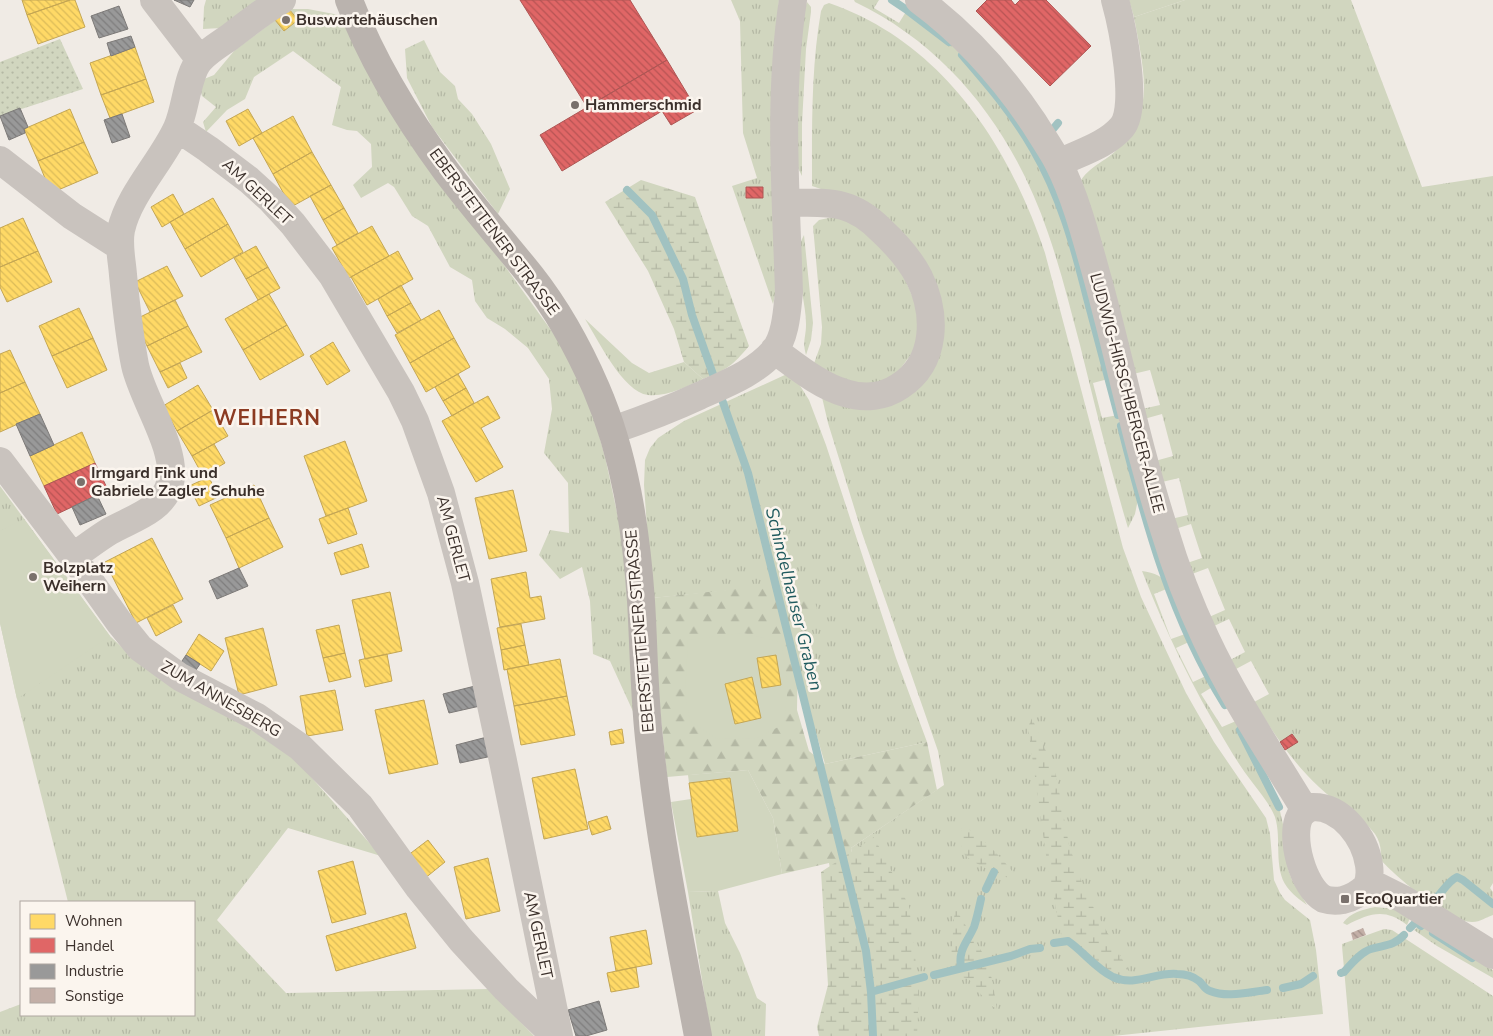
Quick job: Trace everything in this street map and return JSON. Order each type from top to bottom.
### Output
[{"type":"main road","name":"EBERSTETTENER STRASSE","points":[[350,0],[371,50],[391,89],[415,127],[453,179],[532,278],[565,327],[595,385],[613,430],[622,465],[636,548],[641,600],[648,736],[654,791],[698,1036]]},
{"type":"street","points":[[154,0],[200,60]]},
{"type":"street","points":[[73,557],[109,532],[154,507],[164,497],[170,483],[169,457],[135,366],[126,313],[119,246],[121,230],[127,214],[177,128],[184,112],[193,73],[200,60],[282,0]]},
{"type":"street","points":[[613,430],[718,388],[752,369],[774,350],[783,329],[789,292],[784,119],[788,46],[793,0]]},
{"type":"street","name":"LUDWIG-HIRSCHBERGER-ALLEE","points":[[919,0],[963,36],[984,58],[1020,103],[1059,163],[1078,212],[1092,257],[1152,490],[1165,534],[1189,599],[1207,640],[1226,676],[1305,810]]},
{"type":"street","points":[[1059,163],[1114,134],[1123,126],[1128,116],[1129,97],[1126,53],[1115,0]]},
{"type":"street","name":"AM GERLET","points":[[177,128],[249,180],[293,224],[332,275],[392,376],[415,421],[441,493],[465,583],[505,770],[557,1036]]},
{"type":"street","points":[[0,160],[11,171],[72,216],[119,246]]},
{"type":"street","points":[[774,350],[836,390],[860,396],[874,396],[887,393],[911,378],[920,368],[928,352],[930,336],[930,314],[926,296],[918,276],[897,245],[871,220],[858,211],[843,206],[786,203]]},
{"type":"street","name":"ZUM ANNESBERG","points":[[0,461],[73,557],[118,622],[140,648],[180,677],[257,717],[300,747],[360,806],[419,888],[461,940],[506,989],[557,1036]]},
{"type":"street","points":[[1312,807],[1336,813],[1354,830],[1366,852],[1370,874],[1368,882],[1360,892],[1346,900],[1330,900],[1319,894],[1307,878],[1299,857],[1297,836],[1298,822],[1305,810],[1312,807]]},
{"type":"street","points":[[1368,882],[1403,898],[1491,950]]},
{"type":"green space","points":[[206,0],[264,0],[221,28],[203,29]]},
{"type":"green space","points":[[731,0],[779,0],[771,97],[776,292],[773,304],[732,186],[757,178],[743,133],[740,21]]},
{"type":"green space","points":[[854,0],[879,0],[874,8],[899,23],[907,10],[938,32],[950,42],[988,83],[1031,144],[1062,211],[1076,252],[1087,294],[1108,379],[1093,383],[1102,418],[1118,415],[1139,494],[1135,514],[1128,528],[1057,261],[1034,196],[1017,161],[975,97],[949,69],[921,43]]},
{"type":"green space","points":[[1129,0],[1185,0],[1134,17]]},
{"type":"green space","points":[[1185,0],[1351,0],[1422,187],[1493,176],[1493,883],[1490,888],[1493,892],[1493,915],[1478,921],[1462,920],[1450,915],[1423,897],[1398,876],[1380,859],[1379,843],[1369,827],[1326,793],[1292,757],[1254,702],[1269,694],[1251,661],[1236,669],[1230,660],[1245,652],[1229,619],[1214,626],[1209,617],[1225,610],[1208,568],[1192,574],[1187,563],[1202,558],[1191,524],[1175,529],[1171,519],[1188,515],[1179,478],[1162,482],[1155,461],[1173,456],[1162,414],[1144,419],[1142,409],[1160,405],[1150,370],[1133,374],[1081,180],[1090,170],[1118,148],[1143,100],[1143,70],[1134,17]]},
{"type":"green space","points":[[807,2],[811,7],[811,12],[806,49],[802,124],[802,176],[798,168],[794,138],[802,16]]},
{"type":"green space","points":[[829,3],[869,21],[905,43],[938,71],[966,102],[991,137],[1012,174],[1030,213],[1045,253],[1123,548],[1141,597],[1186,693],[1214,742],[1266,818],[1270,834],[1274,880],[1285,900],[1310,920],[1316,950],[1323,1014],[1113,1036],[898,1036],[867,932],[851,848],[944,785],[938,751],[862,533],[828,423],[821,393],[876,405],[939,316],[854,200],[812,186],[815,54],[821,11],[824,5]]},
{"type":"green space","points":[[289,9],[308,9],[339,15],[365,61],[426,157],[561,344],[591,405],[606,461],[622,536],[630,600],[636,718],[610,661],[593,654],[590,601],[582,567],[560,579],[539,555],[550,530],[569,533],[568,483],[544,453],[552,409],[549,379],[528,348],[505,329],[487,318],[475,301],[472,280],[450,267],[428,226],[412,216],[394,187],[388,183],[361,198],[353,185],[372,167],[371,144],[357,131],[332,125],[341,87],[293,51],[254,77],[245,99],[227,110],[206,132],[203,122],[216,107],[202,96],[199,81],[214,75],[234,51],[275,20],[284,31],[298,20]]},
{"type":"green space","points":[[60,39],[83,89],[0,116],[0,62]]},
{"type":"green space","points":[[424,40],[440,72],[455,86],[458,99],[472,114],[491,144],[510,189],[498,214],[432,127],[407,78],[405,49]]},
{"type":"green space","points":[[641,180],[695,197],[749,346],[729,366],[703,379],[684,362],[674,329],[648,271],[605,202]]},
{"type":"green space","points":[[833,217],[854,222],[898,263],[917,307],[918,345],[892,380],[859,387],[813,366],[821,344],[822,327],[813,226],[819,220]]},
{"type":"green space","points":[[804,235],[813,323],[811,340],[806,355],[804,343],[806,329],[805,313],[798,267],[798,255]]},
{"type":"green space","points":[[585,319],[632,363],[649,373],[684,362],[703,379],[669,393],[648,395],[639,392],[629,385],[612,364]]},
{"type":"green space","points":[[787,374],[794,376],[809,400],[826,445],[896,658],[927,742],[825,764],[773,586],[652,598],[644,485],[645,460],[650,448],[658,438],[684,421]]},
{"type":"green space","points":[[0,486],[110,636],[132,657],[229,714],[297,761],[381,856],[288,828],[217,920],[286,993],[489,989],[534,1036],[0,1036],[0,1012],[20,1004],[20,1016],[195,1016],[195,901],[68,901],[0,623]]},
{"type":"green space","name":"Bolzplatz Weihern","points":[[24,519],[110,636],[17,699],[0,623],[0,531]]},
{"type":"green space","points":[[1142,571],[1158,576],[1165,581],[1169,588],[1154,594],[1169,635]]},
{"type":"green space","points":[[773,585],[808,586],[817,608],[798,651],[797,710],[809,751],[825,764],[927,742],[937,790],[851,848],[867,932],[848,968],[829,863],[782,874],[773,818],[748,770],[667,777],[654,651],[652,598]]},
{"type":"green space","points":[[743,633],[781,642],[788,685],[784,724],[757,738],[717,739],[690,721],[685,694],[688,640]]},
{"type":"green space","points":[[1188,633],[1191,641],[1176,648],[1193,682],[1208,675],[1214,686],[1201,694],[1222,727],[1236,721],[1279,807],[1286,837],[1288,869],[1292,880],[1307,905],[1287,887],[1280,871],[1277,826],[1273,812],[1234,757],[1190,679],[1171,639]]},
{"type":"green space","points":[[1032,718],[1056,775],[1069,845],[1082,883],[1136,984],[1108,980],[1064,950],[1047,862],[1028,727]]},
{"type":"green space","points":[[748,770],[773,818],[782,874],[718,891],[688,892],[671,802],[691,799],[697,837],[738,831],[730,778],[689,783],[688,775]]},
{"type":"green space","points":[[962,824],[994,850],[1020,882],[989,870],[966,856],[962,846]]},
{"type":"green space","points":[[874,837],[909,906],[919,989],[917,1036],[819,1036],[817,1027],[828,985],[821,872]]},
{"type":"green space","points":[[718,891],[725,923],[740,953],[757,998],[766,1004],[765,1036],[711,1036],[688,892]]},
{"type":"green space","points":[[955,907],[986,961],[993,985],[997,1010],[987,1002],[968,978],[959,977],[951,958]]},
{"type":"green space","points":[[1375,907],[1395,909],[1410,918],[1407,925],[1392,916],[1384,914],[1370,915],[1347,925],[1343,923],[1361,910]]},
{"type":"green space","points":[[1421,925],[1451,946],[1493,970],[1493,978],[1437,946],[1414,930]]},
{"type":"green space","points":[[1384,929],[1392,930],[1493,996],[1493,1036],[1350,1036],[1342,944]]},
{"type":"building: Wohnen","points":[[22,0],[70,0],[27,15]]},
{"type":"building: Wohnen","points":[[75,0],[85,27],[38,44],[27,15]]},
{"type":"building: Wohnen","name":"Buswartehäuschen","points":[[289,9],[298,20],[284,31],[275,20]]},
{"type":"building: Wohnen","points":[[135,47],[146,79],[101,95],[90,63]]},
{"type":"building: Wohnen","points":[[146,79],[154,102],[110,118],[101,95]]},
{"type":"building: Wohnen","points":[[70,109],[84,142],[38,161],[24,129]]},
{"type":"building: Wohnen","points":[[248,109],[262,133],[239,146],[226,121]]},
{"type":"building: Wohnen","points":[[293,116],[312,152],[273,174],[253,138]]},
{"type":"building: Wohnen","points":[[84,142],[98,173],[51,193],[38,161]]},
{"type":"building: Wohnen","points":[[312,152],[331,185],[291,207],[273,174]]},
{"type":"building: Wohnen","points":[[331,185],[344,208],[323,220],[310,196]]},
{"type":"building: Wohnen","points":[[173,194],[184,214],[162,227],[151,207]]},
{"type":"building: Wohnen","points":[[213,198],[228,224],[185,249],[170,222]]},
{"type":"building: Wohnen","points":[[344,208],[358,233],[337,245],[323,220]]},
{"type":"building: Wohnen","points":[[23,218],[38,251],[0,267],[0,228]]},
{"type":"building: Wohnen","points":[[228,224],[243,252],[201,277],[185,249]]},
{"type":"building: Wohnen","points":[[372,226],[389,256],[349,278],[332,248]]},
{"type":"building: Wohnen","points":[[256,246],[268,267],[246,279],[234,258]]},
{"type":"building: Wohnen","points":[[38,251],[52,282],[7,302],[0,287],[0,267]]},
{"type":"building: Wohnen","points":[[398,251],[413,279],[367,305],[351,277]]},
{"type":"building: Wohnen","points":[[167,266],[183,296],[150,312],[135,282]]},
{"type":"building: Wohnen","points":[[268,267],[280,288],[258,300],[246,279]]},
{"type":"building: Wohnen","points":[[401,285],[411,303],[387,316],[378,299]]},
{"type":"building: Wohnen","points":[[269,294],[287,325],[243,350],[225,319]]},
{"type":"building: Wohnen","points":[[175,300],[188,326],[147,346],[134,320]]},
{"type":"building: Wohnen","points":[[411,303],[421,320],[397,333],[387,316]]},
{"type":"building: Wohnen","points":[[79,308],[93,338],[52,356],[39,326]]},
{"type":"building: Wohnen","points":[[439,310],[454,338],[410,363],[395,335]]},
{"type":"building: Wohnen","points":[[287,325],[304,355],[260,380],[243,350]]},
{"type":"building: Wohnen","points":[[188,326],[202,352],[160,372],[147,346]]},
{"type":"building: Wohnen","points":[[93,338],[107,370],[67,388],[52,356]]},
{"type":"building: Wohnen","points":[[454,338],[470,367],[426,392],[410,363]]},
{"type":"building: Wohnen","points":[[333,342],[350,371],[327,385],[310,356]]},
{"type":"building: Wohnen","points":[[10,350],[25,382],[0,393],[0,354]]},
{"type":"building: Wohnen","points":[[180,363],[187,378],[168,388],[160,372]]},
{"type":"building: Wohnen","points":[[458,374],[466,388],[443,401],[435,387]]},
{"type":"building: Wohnen","points":[[25,382],[40,414],[0,432],[0,393]]},
{"type":"building: Wohnen","points":[[198,385],[213,410],[177,431],[163,406]]},
{"type":"building: Wohnen","points":[[466,388],[474,403],[452,416],[443,401]]},
{"type":"building: Wohnen","points":[[488,396],[500,418],[481,428],[503,467],[476,482],[442,421]]},
{"type":"building: Wohnen","points":[[213,410],[228,436],[192,456],[177,431]]},
{"type":"building: Wohnen","points":[[82,432],[95,463],[44,486],[30,456]]},
{"type":"building: Wohnen","points":[[345,441],[367,501],[326,516],[304,456]]},
{"type":"building: Wohnen","points":[[214,444],[225,463],[203,476],[192,456]]},
{"type":"building: Wohnen","points":[[209,477],[218,497],[199,506],[189,486]]},
{"type":"building: Wohnen","points":[[254,485],[269,518],[226,538],[210,505]]},
{"type":"building: Wohnen","points":[[513,490],[527,551],[489,559],[475,498]]},
{"type":"building: Wohnen","points":[[348,508],[357,534],[328,544],[319,519]]},
{"type":"building: Wohnen","points":[[269,518],[283,547],[239,568],[226,538]]},
{"type":"building: Wohnen","points":[[152,538],[183,599],[136,623],[105,562]]},
{"type":"building: Wohnen","points":[[362,544],[369,567],[341,575],[334,553]]},
{"type":"building: Wohnen","points":[[526,572],[530,598],[541,596],[545,619],[500,627],[491,579]]},
{"type":"building: Wohnen","points":[[390,592],[402,651],[365,659],[352,600]]},
{"type":"building: Wohnen","points":[[173,605],[182,622],[156,636],[147,618]]},
{"type":"building: Wohnen","points":[[521,624],[525,645],[501,650],[497,628]]},
{"type":"building: Wohnen","points":[[339,625],[345,653],[323,658],[316,630]]},
{"type":"building: Wohnen","points":[[263,628],[277,685],[239,695],[225,638]]},
{"type":"building: Wohnen","points":[[199,634],[224,651],[211,671],[186,655]]},
{"type":"building: Wohnen","points":[[525,645],[529,665],[504,670],[501,650]]},
{"type":"building: Wohnen","points":[[345,653],[351,677],[329,682],[323,658]]},
{"type":"building: Wohnen","points":[[387,654],[392,681],[365,687],[359,660]]},
{"type":"building: Wohnen","points":[[776,655],[781,685],[762,688],[757,658]]},
{"type":"building: Wohnen","points":[[560,659],[567,696],[514,706],[507,669]]},
{"type":"building: Wohnen","points":[[752,677],[761,718],[735,724],[725,684]]},
{"type":"building: Wohnen","points":[[335,690],[343,730],[307,736],[300,696]]},
{"type":"building: Wohnen","points":[[567,696],[575,735],[521,745],[514,706]]},
{"type":"building: Wohnen","points":[[424,700],[438,764],[389,774],[375,710]]},
{"type":"building: Wohnen","points":[[622,729],[624,743],[611,745],[609,732]]},
{"type":"building: Wohnen","points":[[575,769],[588,829],[544,839],[532,778]]},
{"type":"building: Wohnen","points":[[730,778],[738,831],[697,837],[689,783]]},
{"type":"building: Wohnen","points":[[607,816],[611,829],[592,835],[588,822]]},
{"type":"building: Wohnen","points":[[428,840],[445,862],[424,879],[407,856]]},
{"type":"building: Wohnen","points":[[488,858],[500,911],[466,919],[454,867]]},
{"type":"building: Wohnen","points":[[353,861],[366,914],[332,923],[318,871]]},
{"type":"building: Wohnen","points":[[406,913],[416,948],[336,971],[326,936]]},
{"type":"building: Wohnen","points":[[646,930],[652,964],[616,971],[610,937]]},
{"type":"building: Wohnen","points":[[636,967],[639,987],[611,992],[607,973]]},
{"type":"building: Handel","points":[[520,0],[630,0],[667,60],[587,107]]},
{"type":"building: Handel","points":[[987,0],[1011,0],[1015,5],[1020,0],[1046,0],[1091,46],[1050,86],[976,11]]},
{"type":"building: Handel","points":[[667,60],[697,110],[671,125],[662,111],[562,171],[540,135]]},
{"type":"building: Handel","points":[[746,187],[763,187],[763,198],[746,198]]},
{"type":"building: Handel","points":[[95,463],[108,490],[57,514],[44,486]]},
{"type":"building: Handel","points":[[1292,734],[1298,742],[1285,750],[1280,742]]},
{"type":"building: Industrie","points":[[174,0],[194,0],[190,7]]},
{"type":"building: Industrie","points":[[119,6],[128,29],[99,38],[91,16]]},
{"type":"building: Industrie","points":[[131,36],[135,47],[111,56],[107,43]]},
{"type":"building: Industrie","points":[[20,108],[28,127],[24,129],[25,133],[9,140],[0,116]]},
{"type":"building: Industrie","points":[[122,114],[130,137],[112,143],[104,120]]},
{"type":"building: Industrie","points":[[40,414],[54,445],[30,456],[16,424]]},
{"type":"building: Industrie","points":[[97,495],[106,514],[80,525],[72,507]]},
{"type":"building: Industrie","points":[[239,568],[248,586],[217,599],[209,581]]},
{"type":"building: Industrie","points":[[186,655],[200,664],[194,673],[180,664]]},
{"type":"building: Industrie","points":[[475,686],[480,706],[449,713],[443,694]]},
{"type":"building: Industrie","points":[[487,737],[492,756],[460,763],[456,745]]},
{"type":"building: Industrie","points":[[599,1001],[607,1030],[586,1036],[576,1036],[568,1010]]},
{"type":"building: Sonstige","points":[[1363,928],[1366,935],[1353,940],[1351,933]]},
{"type":"waterway","points":[[892,0],[949,42]]},
{"type":"waterway","points":[[962,55],[1009,112],[1043,166],[1051,184],[1077,259],[1118,415]]},
{"type":"waterway","points":[[1048,135],[1058,123]]},
{"type":"waterway","name":"Schindelhauser Graben","points":[[627,190],[652,215],[683,279],[692,315],[748,473],[866,951],[871,992],[873,1036]]},
{"type":"waterway","points":[[1121,426],[1150,534],[1175,605],[1206,673],[1225,705]]},
{"type":"waterway","points":[[1240,730],[1279,807]]},
{"type":"waterway","points":[[986,889],[994,872]]},
{"type":"waterway","points":[[1429,904],[1457,877],[1493,904]]},
{"type":"waterway","points":[[961,968],[962,951],[974,927],[981,899]]},
{"type":"waterway","points":[[1410,928],[1416,922],[1421,926]]},
{"type":"waterway","points":[[1433,933],[1472,958]]},
{"type":"waterway","points":[[1341,973],[1364,953],[1393,943],[1404,935]]},
{"type":"waterway","points":[[1054,943],[1068,941],[1101,969],[1121,980],[1137,980],[1161,975],[1180,974],[1194,978],[1206,989],[1217,993],[1238,994],[1267,990]]},
{"type":"waterway","points":[[934,975],[1040,948]]},
{"type":"waterway","points":[[1283,988],[1301,984],[1313,976]]},
{"type":"waterway","points":[[871,992],[924,977]]},
{"type":"place","name":"Buswartehäuschen","points":[[286,20]]},
{"type":"place","name":"Hammerschmid","points":[[575,105]]},
{"type":"place","name":"Irmgard Fink und Gabriele Zagler Schuhe","points":[[81,482]]},
{"type":"place","name":"Bolzplatz Weihern","points":[[33,577]]},
{"type":"place","name":"EcoQuartier","points":[[1345,899]]},
{"type":"district","name":"WEIHERN","points":[[267,418]]}]
